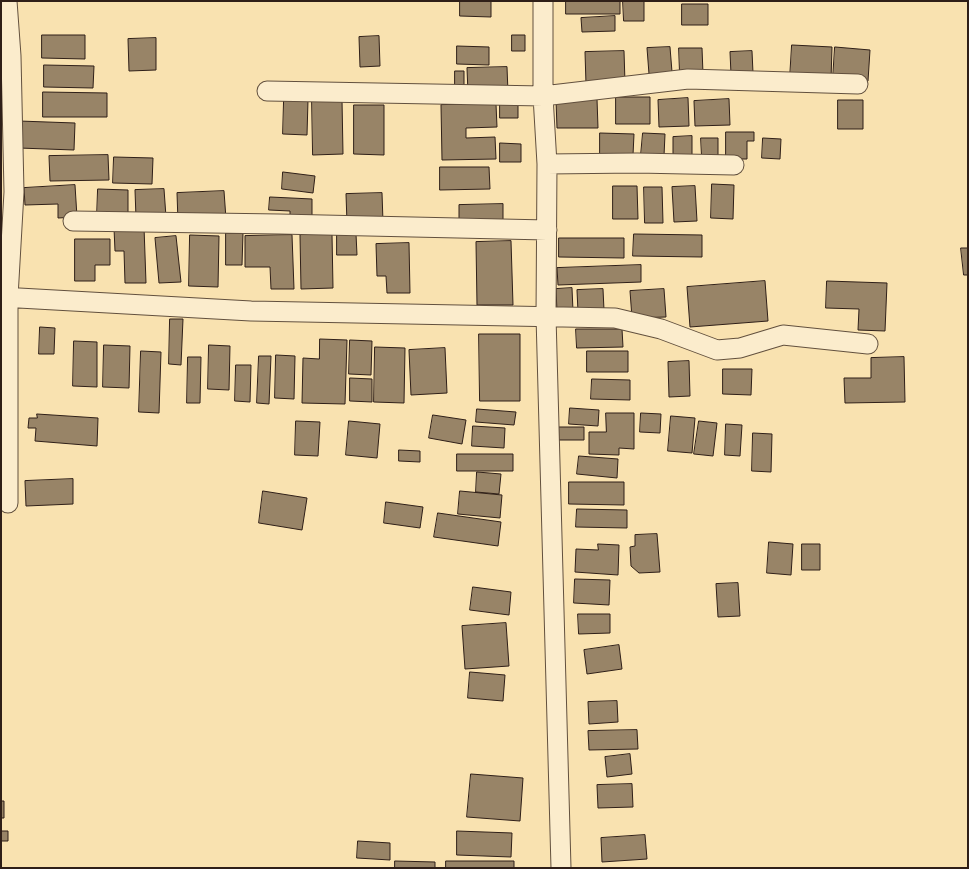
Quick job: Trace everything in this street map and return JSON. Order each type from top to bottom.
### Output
[{"type":"street","points":[[7,1],[11,56],[14,192],[5,297],[8,503]]},
{"type":"street","points":[[543,1],[543,96],[547,164],[546,316],[561,868]]},
{"type":"street","points":[[267,91],[543,96],[688,79],[858,84]]},
{"type":"street","points":[[547,164],[637,162],[734,165]]},
{"type":"street","points":[[73,221],[547,230]]},
{"type":"street","points":[[5,297],[252,311],[615,318],[661,329],[717,350],[740,348],[783,336],[868,344]]},
{"type":"building","points":[[460,1],[491,1],[491,17],[460,16]]},
{"type":"building","points":[[566,1],[620,1],[620,14],[566,14]]},
{"type":"building","points":[[623,1],[644,1],[644,21],[624,21]]},
{"type":"building","points":[[682,4],[708,4],[708,25],[682,25]]},
{"type":"building","points":[[615,16],[615,31],[582,32],[581,18]]},
{"type":"building","points":[[42,35],[85,35],[85,59],[42,58]]},
{"type":"building","points":[[512,35],[525,35],[525,51],[512,51]]},
{"type":"building","points":[[379,36],[380,66],[360,67],[359,37]]},
{"type":"building","points":[[156,38],[156,70],[129,71],[128,39]]},
{"type":"building","points":[[792,45],[832,47],[831,80],[790,78]]},
{"type":"building","points":[[457,46],[489,47],[489,65],[457,64]]},
{"type":"building","points":[[670,47],[672,72],[649,74],[647,48]]},
{"type":"building","points":[[835,47],[870,50],[868,81],[833,79]]},
{"type":"building","points":[[679,48],[702,48],[703,74],[680,74]]},
{"type":"building","points":[[624,51],[625,83],[586,84],[585,52]]},
{"type":"building","points":[[752,51],[753,73],[731,74],[730,52]]},
{"type":"building","points":[[44,65],[94,66],[93,88],[44,87]]},
{"type":"building","points":[[507,67],[508,92],[468,93],[467,68]]},
{"type":"building","points":[[455,71],[464,71],[464,90],[455,89]]},
{"type":"building","points":[[43,92],[107,93],[107,117],[43,117]]},
{"type":"building","points":[[616,97],[650,97],[650,124],[616,124]]},
{"type":"building","points":[[688,98],[689,126],[659,127],[658,100]]},
{"type":"building","points":[[597,99],[598,128],[557,128],[556,100]]},
{"type":"building","points":[[729,99],[730,125],[695,126],[694,101]]},
{"type":"building","points":[[284,100],[308,100],[307,135],[283,134]]},
{"type":"building","points":[[312,100],[342,100],[343,154],[313,155]]},
{"type":"building","points":[[838,100],[863,100],[863,129],[838,129]]},
{"type":"building","points":[[496,104],[497,127],[466,128],[466,138],[495,137],[496,159],[442,160],[441,105]]},
{"type":"building","points":[[500,104],[518,104],[518,118],[500,118]]},
{"type":"building","points":[[354,105],[384,105],[384,155],[354,154]]},
{"type":"building","points":[[19,121],[75,123],[74,150],[19,148]]},
{"type":"building","points":[[726,132],[754,132],[754,141],[747,141],[747,159],[726,159]]},
{"type":"building","points":[[600,133],[634,134],[633,155],[600,154]]},
{"type":"building","points":[[643,133],[665,134],[664,156],[641,155]]},
{"type":"building","points":[[692,136],[692,157],[673,157],[673,137]]},
{"type":"building","points":[[701,138],[718,138],[718,156],[702,157]]},
{"type":"building","points":[[763,138],[781,139],[780,159],[762,158]]},
{"type":"building","points":[[500,143],[521,144],[521,162],[500,162]]},
{"type":"building","points":[[108,155],[109,180],[50,181],[49,156]]},
{"type":"building","points":[[114,157],[153,158],[152,184],[113,183]]},
{"type":"building","points":[[440,167],[489,167],[490,189],[440,190]]},
{"type":"building","points":[[283,172],[315,176],[313,193],[282,189]]},
{"type":"building","points":[[712,184],[734,185],[733,219],[711,218]]},
{"type":"building","points":[[75,185],[77,217],[58,218],[58,204],[25,205],[24,188]]},
{"type":"building","points":[[613,186],[637,186],[638,219],[613,219]]},
{"type":"building","points":[[695,186],[697,221],[674,222],[672,187]]},
{"type":"building","points":[[644,187],[662,187],[663,223],[645,223]]},
{"type":"building","points":[[98,189],[128,190],[128,217],[97,216]]},
{"type":"building","points":[[164,189],[166,217],[136,218],[135,190]]},
{"type":"building","points":[[224,191],[226,219],[178,222],[177,193]]},
{"type":"building","points":[[382,193],[383,222],[347,223],[346,194]]},
{"type":"building","points":[[270,197],[312,199],[312,220],[290,220],[290,211],[269,210]]},
{"type":"building","points":[[503,204],[503,224],[459,225],[459,205]]},
{"type":"building","points":[[144,227],[146,283],[125,283],[124,251],[115,251],[114,228]]},
{"type":"building","points":[[226,233],[243,233],[242,265],[226,265]]},
{"type":"building","points":[[332,234],[333,288],[301,289],[300,235]]},
{"type":"building","points":[[337,234],[356,234],[357,255],[337,255]]},
{"type":"building","points":[[634,234],[702,235],[702,257],[633,256]]},
{"type":"building","points":[[190,235],[219,236],[218,287],[189,286]]},
{"type":"building","points":[[292,235],[294,289],[271,289],[270,267],[245,267],[245,236]]},
{"type":"building","points":[[176,236],[181,282],[159,283],[155,238]]},
{"type":"building","points":[[559,238],[624,238],[624,258],[559,257]]},
{"type":"building","points":[[75,239],[110,239],[110,265],[95,265],[95,281],[75,281]]},
{"type":"building","points":[[511,241],[513,305],[477,305],[476,242]]},
{"type":"building","points":[[409,243],[410,293],[387,293],[386,276],[377,276],[376,244]]},
{"type":"building","points":[[961,248],[968,248],[968,275],[964,275]]},
{"type":"building","points":[[641,265],[641,282],[558,285],[557,268]]},
{"type":"building","points":[[765,281],[768,321],[690,327],[687,287]]},
{"type":"building","points":[[827,281],[887,283],[885,331],[858,330],[859,309],[826,308]]},
{"type":"building","points":[[572,288],[573,311],[557,312],[556,289]]},
{"type":"building","points":[[603,289],[604,310],[578,312],[577,290]]},
{"type":"building","points":[[664,289],[666,317],[632,318],[630,291]]},
{"type":"building","points":[[170,319],[183,319],[181,365],[169,364]]},
{"type":"building","points":[[40,327],[55,328],[54,354],[39,354]]},
{"type":"building","points":[[576,329],[622,329],[623,347],[577,348]]},
{"type":"building","points":[[479,334],[520,334],[520,401],[480,401]]},
{"type":"building","points":[[320,339],[347,340],[345,404],[302,403],[303,358],[319,359]]},
{"type":"building","points":[[350,340],[372,341],[371,375],[349,374]]},
{"type":"building","points":[[74,341],[97,342],[97,387],[73,386]]},
{"type":"building","points":[[104,345],[130,346],[129,388],[103,387]]},
{"type":"building","points":[[209,345],[230,346],[229,390],[208,389]]},
{"type":"building","points":[[375,347],[405,348],[404,403],[374,402]]},
{"type":"building","points":[[445,348],[447,393],[411,395],[409,350]]},
{"type":"building","points":[[141,351],[161,352],[159,413],[139,412]]},
{"type":"building","points":[[587,351],[628,351],[628,372],[587,372]]},
{"type":"building","points":[[276,355],[295,356],[294,399],[275,398]]},
{"type":"building","points":[[259,356],[271,356],[269,404],[257,403]]},
{"type":"building","points":[[188,357],[201,357],[200,403],[187,403]]},
{"type":"building","points":[[904,357],[905,402],[845,403],[844,378],[871,378],[871,358]]},
{"type":"building","points":[[689,361],[690,396],[669,397],[668,362]]},
{"type":"building","points":[[236,365],[251,365],[250,402],[235,401]]},
{"type":"building","points":[[723,369],[752,369],[751,395],[723,394]]},
{"type":"building","points":[[350,378],[372,379],[372,402],[350,401]]},
{"type":"building","points":[[592,379],[630,380],[630,400],[591,399]]},
{"type":"building","points":[[570,408],[599,410],[598,426],[569,424]]},
{"type":"building","points":[[477,409],[516,412],[514,425],[476,422]]},
{"type":"building","points":[[606,413],[634,413],[634,449],[619,448],[619,455],[589,454],[589,432],[606,432]]},
{"type":"building","points":[[641,413],[661,414],[660,433],[640,432]]},
{"type":"building","points":[[37,414],[98,418],[97,446],[35,441],[36,428],[28,428],[29,418],[37,418]]},
{"type":"building","points":[[433,415],[466,420],[462,444],[429,438]]},
{"type":"building","points":[[671,416],[695,418],[692,453],[668,451]]},
{"type":"building","points":[[296,421],[320,422],[318,456],[295,455]]},
{"type":"building","points":[[349,421],[380,424],[377,458],[346,455]]},
{"type":"building","points":[[699,421],[717,423],[713,456],[694,454]]},
{"type":"building","points":[[726,424],[742,425],[740,456],[725,455]]},
{"type":"building","points":[[473,426],[505,428],[504,448],[472,446]]},
{"type":"building","points":[[559,427],[584,427],[584,440],[559,440]]},
{"type":"building","points":[[753,433],[772,434],[771,472],[752,471]]},
{"type":"building","points":[[399,450],[420,451],[420,462],[399,461]]},
{"type":"building","points":[[457,454],[513,454],[513,471],[457,471]]},
{"type":"building","points":[[579,456],[618,459],[617,478],[577,474]]},
{"type":"building","points":[[477,472],[501,474],[499,494],[476,492]]},
{"type":"building","points":[[73,479],[73,504],[26,506],[25,481]]},
{"type":"building","points":[[569,482],[624,482],[624,505],[569,504]]},
{"type":"building","points":[[263,491],[307,498],[302,530],[259,523]]},
{"type":"building","points":[[460,491],[502,495],[500,518],[458,514]]},
{"type":"building","points":[[386,502],[423,507],[420,528],[384,523]]},
{"type":"building","points":[[577,509],[627,510],[627,528],[576,527]]},
{"type":"building","points":[[438,513],[501,522],[498,546],[434,537]]},
{"type":"building","points":[[657,534],[660,572],[639,573],[631,566],[630,547],[635,546],[635,535]]},
{"type":"building","points":[[769,542],[793,544],[791,575],[767,573]]},
{"type":"building","points":[[598,544],[619,545],[618,575],[575,572],[576,549],[598,550]]},
{"type":"building","points":[[802,544],[820,544],[820,570],[802,570]]},
{"type":"building","points":[[575,579],[610,580],[609,605],[574,603]]},
{"type":"building","points":[[738,583],[740,616],[718,617],[716,584]]},
{"type":"building","points":[[473,587],[511,592],[509,615],[470,610]]},
{"type":"building","points":[[578,614],[610,614],[610,633],[579,634]]},
{"type":"building","points":[[506,623],[509,666],[465,669],[462,626]]},
{"type":"building","points":[[619,645],[622,669],[587,674],[584,650]]},
{"type":"building","points":[[470,672],[505,675],[503,701],[468,698]]},
{"type":"building","points":[[617,701],[618,722],[589,724],[588,702]]},
{"type":"building","points":[[637,730],[638,749],[589,750],[588,731]]},
{"type":"building","points":[[630,754],[632,774],[607,777],[605,757]]},
{"type":"building","points":[[471,774],[523,778],[520,821],[467,817]]},
{"type":"building","points":[[632,784],[633,807],[598,808],[597,785]]},
{"type":"building","points":[[1,801],[4,801],[4,818],[1,818]]},
{"type":"building","points":[[1,831],[8,831],[8,841],[1,841]]},
{"type":"building","points":[[457,831],[512,833],[511,857],[457,855]]},
{"type":"building","points":[[645,835],[647,859],[602,862],[601,838]]},
{"type":"building","points":[[358,841],[390,843],[390,860],[357,858]]},
{"type":"building","points":[[395,861],[435,862],[435,868],[395,868]]},
{"type":"building","points":[[446,861],[514,861],[514,868],[446,868]]}]
